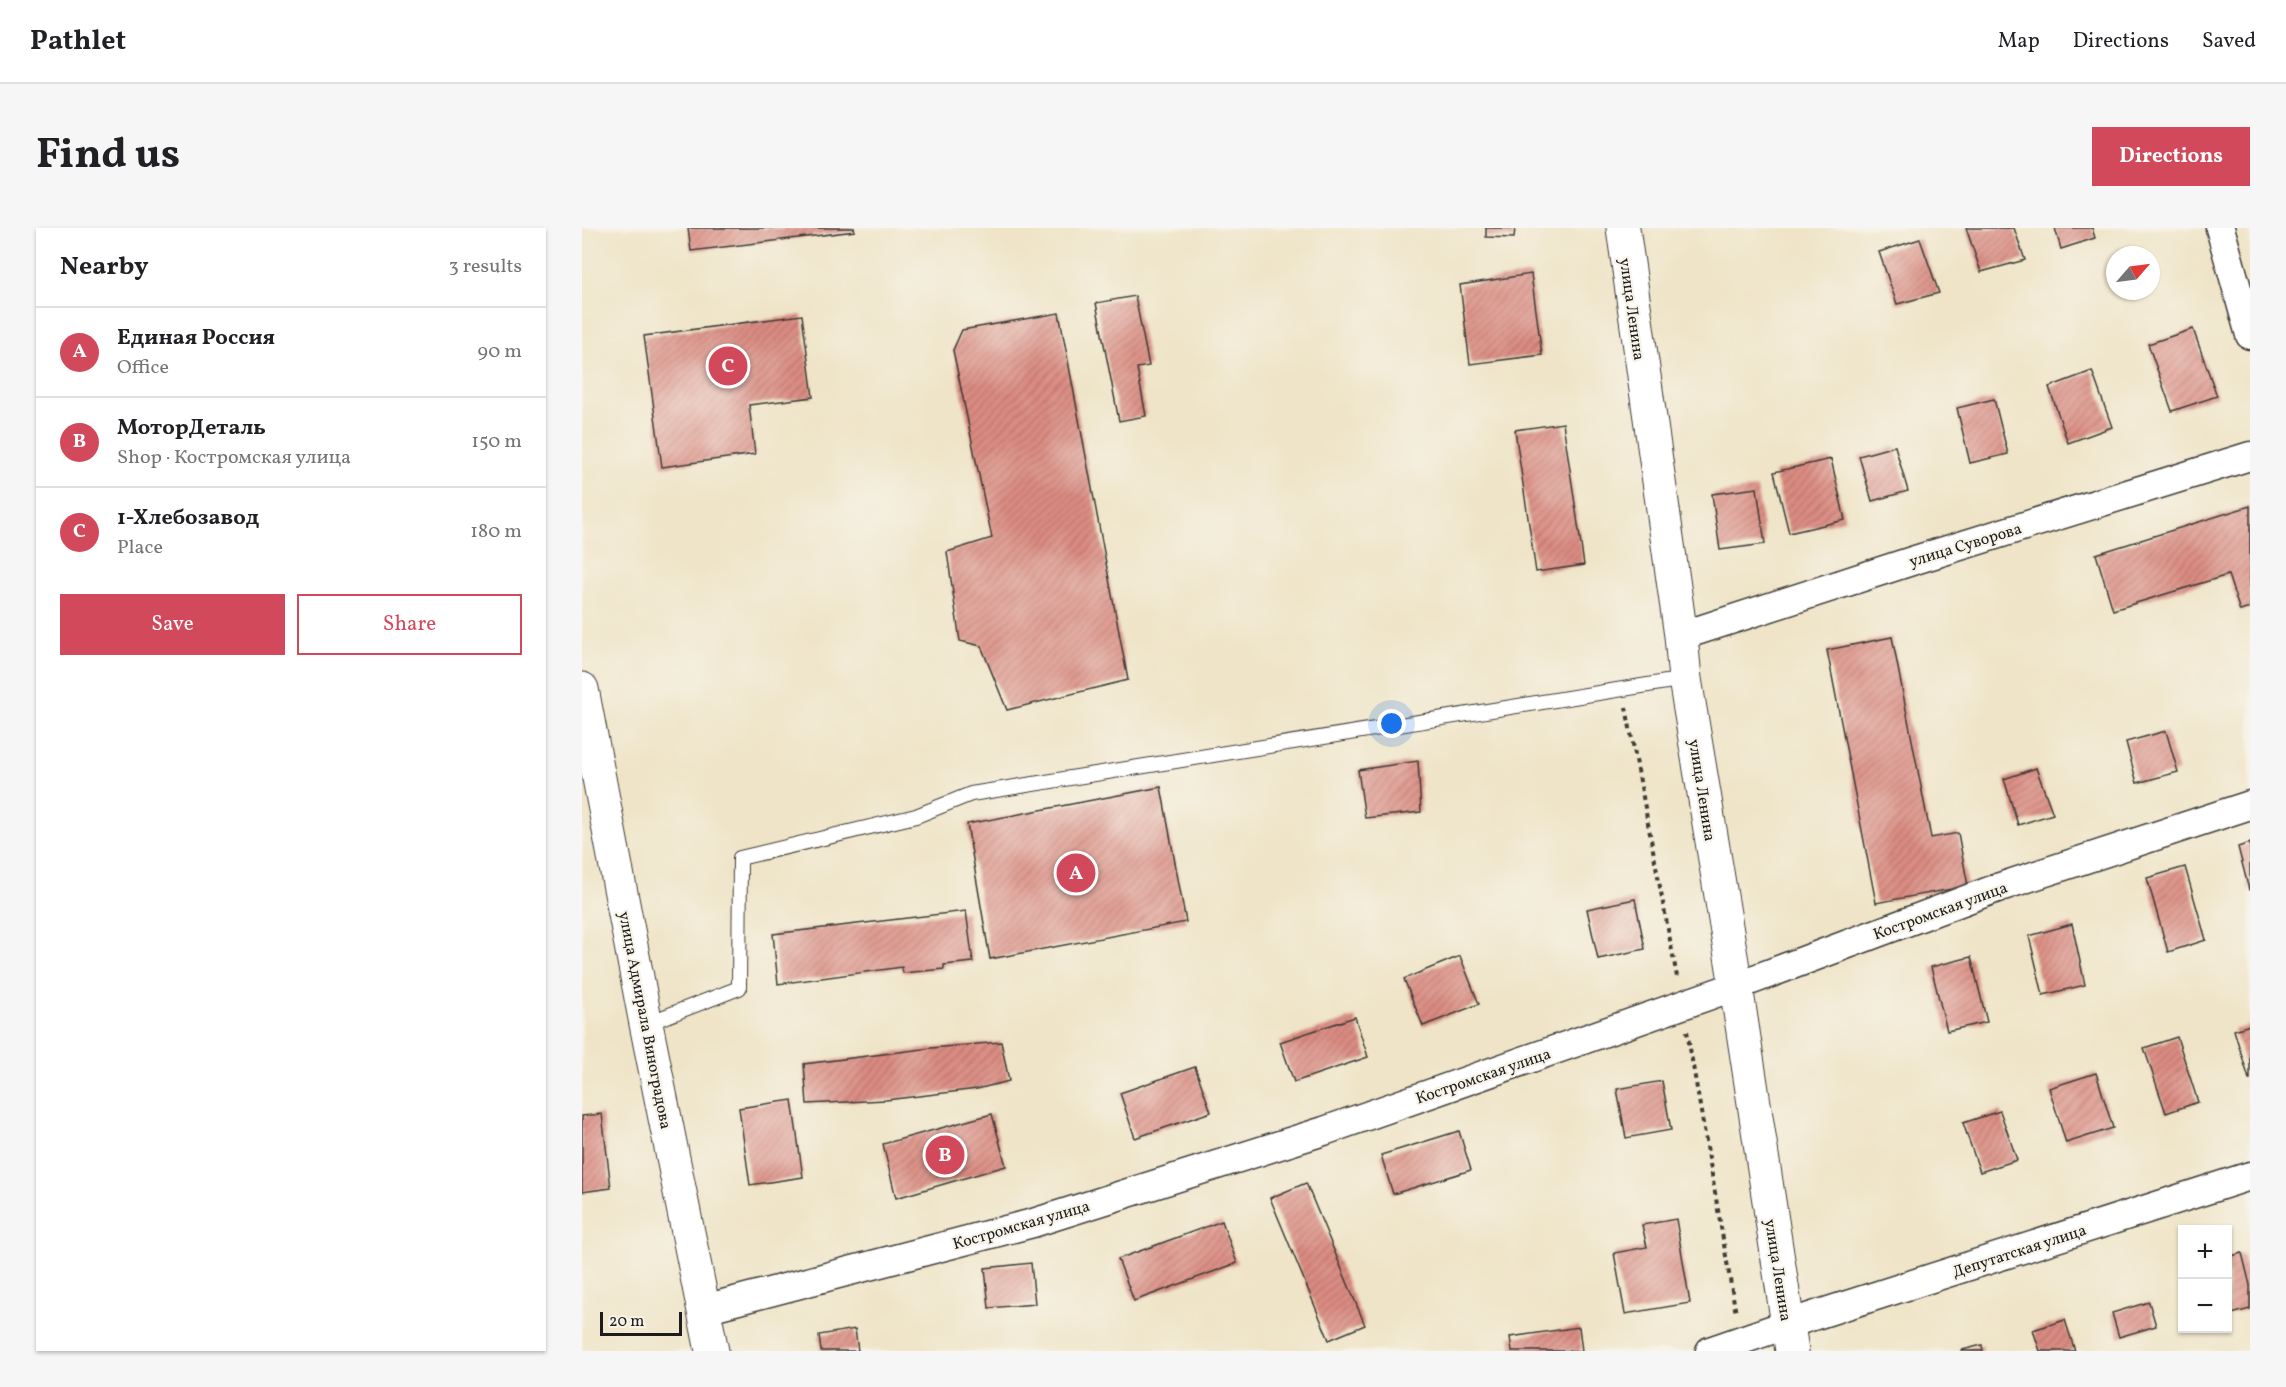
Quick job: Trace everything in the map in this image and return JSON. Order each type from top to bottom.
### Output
[{"type":"street","name":"улица Ленина","points":[[1623,228],[1681,636],[1685,679],[1736,986],[1790,1338]]},
{"type":"street","points":[[2220,228],[2250,335]]},
{"type":"street","name":"улица Суворова","points":[[1681,636],[1915,560],[2250,456]]},
{"type":"street","name":"улица Адмирала Виноградова","points":[[582,689],[712,1351]]},
{"type":"street","name":"Костромская улица","points":[[704,1309],[1045,1219],[1324,1131],[1736,986],[2000,886],[2250,805]]},
{"type":"street","name":"Депутатская улица","points":[[1710,1351],[1790,1338],[2250,1176]]},
{"type":"lane","points":[[646,1024],[739,988],[740,858],[916,816],[971,794],[1685,679]]},
{"type":"building","points":[[688,228],[854,228],[855,231],[691,251]]},
{"type":"building","points":[[1486,228],[1515,228],[1514,238],[1486,237]]},
{"type":"building","points":[[1966,228],[2014,228],[2025,260],[1981,272]]},
{"type":"building","points":[[2055,228],[2092,228],[2095,238],[2061,249]]},
{"type":"building","points":[[1920,239],[1939,293],[1897,304],[1879,252]]},
{"type":"building","points":[[1531,274],[1542,355],[1470,364],[1460,285]]},
{"type":"building","points":[[1135,296],[1149,366],[1137,368],[1146,416],[1119,421],[1096,303]]},
{"type":"building","points":[[1059,313],[1128,680],[1007,710],[981,646],[960,641],[947,552],[992,538],[953,350],[962,330]]},
{"type":"building","points":[[802,315],[813,397],[749,405],[755,454],[662,467],[644,336]]},
{"type":"building","points":[[2193,329],[2217,396],[2172,411],[2148,344]]},
{"type":"building","points":[[2092,371],[2112,427],[2068,443],[2049,387]]},
{"type":"building","points":[[1994,399],[2008,454],[1970,463],[1957,408]]},
{"type":"building","points":[[1563,423],[1584,565],[1536,572],[1515,430]]},
{"type":"building","points":[[1895,446],[1908,491],[1872,501],[1859,456]]},
{"type":"building","points":[[1831,459],[1845,520],[1789,533],[1774,472]]},
{"type":"building","points":[[1757,488],[1765,544],[1720,550],[1712,494]]},
{"type":"building","points":[[2250,506],[2250,608],[2240,611],[2228,575],[2113,610],[2096,554]]},
{"type":"building","points":[[1892,637],[1931,838],[1958,833],[1968,886],[1876,903],[1827,650]]},
{"type":"building","points":[[2166,731],[2178,772],[2137,783],[2126,742]]},
{"type":"building","points":[[1418,761],[1421,812],[1365,818],[1358,770]]},
{"type":"building","points":[[2036,768],[2053,814],[2018,825],[2004,779]]},
{"type":"building","points":[[1161,787],[1186,922],[990,959],[967,824]]},
{"type":"building","points":[[2250,843],[2250,890],[2249,890],[2238,847]]},
{"type":"building","points":[[2185,867],[2206,940],[2168,952],[2147,878]]},
{"type":"building","points":[[1635,899],[1645,949],[1598,959],[1587,909]]},
{"type":"building","points":[[966,911],[973,962],[944,965],[944,969],[903,973],[902,967],[778,984],[773,934]]},
{"type":"building","points":[[2072,924],[2085,985],[2043,995],[2029,936]]},
{"type":"building","points":[[1460,956],[1479,1004],[1423,1026],[1404,979]]},
{"type":"building","points":[[1971,957],[1987,1022],[1947,1031],[1931,967]]},
{"type":"building","points":[[1355,1017],[1368,1057],[1294,1082],[1280,1042]]},
{"type":"building","points":[[2250,1025],[2250,1079],[2249,1079],[2234,1030]]},
{"type":"building","points":[[2177,1037],[2198,1102],[2166,1113],[2144,1048]]},
{"type":"building","points":[[1001,1042],[1009,1081],[977,1089],[886,1100],[807,1104],[804,1064],[931,1048]]},
{"type":"building","points":[[1195,1067],[1211,1112],[1135,1138],[1120,1093]]},
{"type":"building","points":[[2096,1073],[2113,1128],[2066,1143],[2049,1088]]},
{"type":"building","points":[[1662,1081],[1671,1130],[1626,1138],[1617,1089]]},
{"type":"building","points":[[792,1100],[803,1177],[750,1185],[739,1108]]},
{"type":"building","points":[[2000,1111],[2017,1160],[1980,1172],[1963,1123]]},
{"type":"building","points":[[602,1114],[611,1188],[582,1192],[582,1116]]},
{"type":"building","points":[[992,1114],[1006,1166],[896,1198],[883,1144]]},
{"type":"building","points":[[1459,1131],[1471,1170],[1393,1194],[1381,1155]]},
{"type":"building","points":[[1306,1183],[1365,1325],[1329,1340],[1270,1198]]},
{"type":"building","points":[[1676,1219],[1690,1303],[1625,1314],[1614,1253],[1647,1247],[1642,1225]]},
{"type":"building","points":[[1222,1221],[1237,1263],[1134,1301],[1118,1259]]},
{"type":"building","points":[[2242,1253],[2250,1285],[2250,1309],[2232,1314],[2232,1279],[2232,1256]]},
{"type":"building","points":[[1031,1263],[1035,1304],[989,1308],[985,1268]]},
{"type":"building","points":[[2149,1302],[2156,1326],[2119,1337],[2112,1313]]},
{"type":"building","points":[[2065,1320],[2075,1351],[2040,1351],[2033,1330]]},
{"type":"building","points":[[1579,1327],[1582,1351],[1512,1351],[1510,1337]]},
{"type":"building","points":[[855,1329],[858,1351],[821,1351],[819,1335]]},
{"type":"building","points":[[1982,1345],[1983,1351],[1962,1351],[1962,1350]]},
{"type":"place","name":"1-Хлебозавод","points":[[728,366]]},
{"type":"place","name":"Единая Россия","points":[[1076,873]]},
{"type":"place","name":"МоторДеталь","points":[[945,1155]]}]
